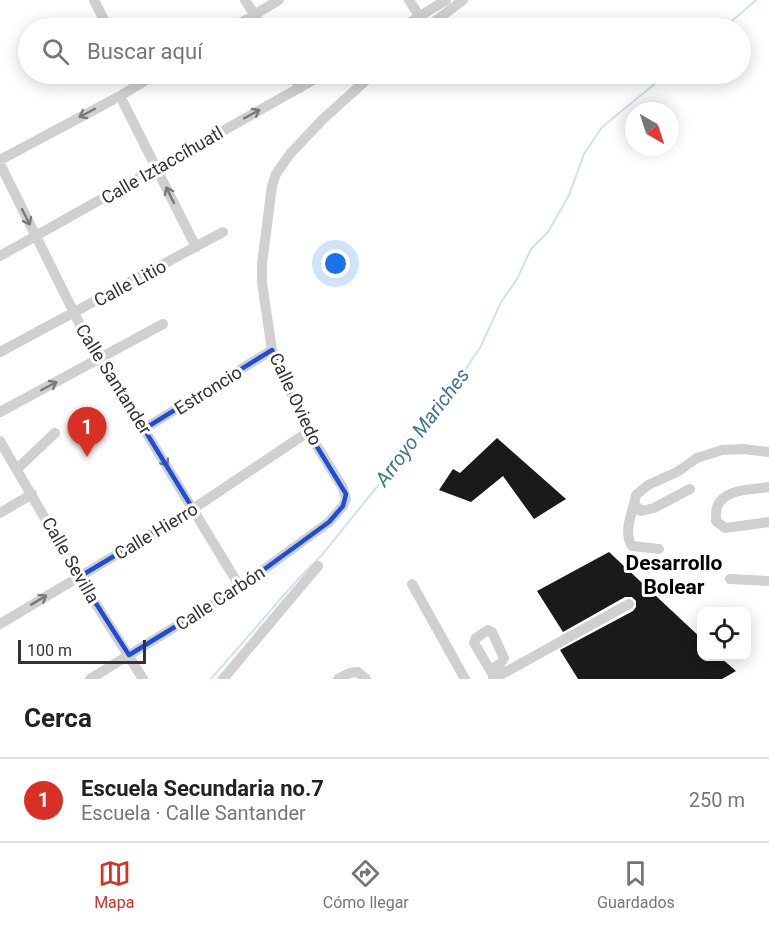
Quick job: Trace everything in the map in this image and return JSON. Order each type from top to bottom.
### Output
[{"type":"street","points":[[94,0],[103,18]]},
{"type":"street","points":[[245,0],[257,18]]},
{"type":"street","points":[[250,18],[279,0]]},
{"type":"street","points":[[409,0],[420,17],[446,0]]},
{"type":"street","points":[[439,18],[463,0]]},
{"type":"street","name":"Calle Iztaccíhuatl","points":[[0,256],[306,84]]},
{"type":"street","name":"Calle Oviedo","points":[[343,506],[346,499],[343,488],[308,432],[272,350],[262,282],[262,264],[272,186],[276,174],[290,154],[323,119],[362,84]]},
{"type":"street","points":[[0,162],[137,85]]},
{"type":"street","points":[[120,96],[196,247]]},
{"type":"street","name":"Calle Santander","points":[[0,162],[98,360],[144,429],[240,587]]},
{"type":"street","name":"Calle Litio","points":[[0,352],[223,232]]},
{"type":"street","points":[[0,412],[163,324]]},
{"type":"street","name":"Estroncio","points":[[144,429],[272,350]]},
{"type":"street","name":"Calle Hierro","points":[[0,624],[193,509],[308,432]]},
{"type":"street","points":[[17,469],[55,433]]},
{"type":"street","name":"Calle Sevilla","points":[[0,441],[79,576],[143,679]]},
{"type":"street","points":[[659,549],[636,548],[628,540],[627,533],[636,495],[648,485],[676,472],[697,458],[722,450],[743,449],[769,452]]},
{"type":"street","points":[[769,487],[732,493],[717,507],[716,521],[725,528],[769,522]]},
{"type":"street","points":[[634,504],[641,511],[654,508],[690,489]]},
{"type":"street","points":[[0,513],[32,494]]},
{"type":"street","name":"Calle Carbón","points":[[90,679],[240,587],[329,522],[343,506]]},
{"type":"street","points":[[223,679],[318,566]]},
{"type":"street","points":[[730,579],[769,580]]},
{"type":"street","points":[[412,584],[465,679]]},
{"type":"street","points":[[493,676],[629,604]]},
{"type":"street","points":[[338,679],[357,672],[366,679]]},
{"type":"highlighted area","points":[[272,350],[308,432],[346,494],[343,506],[329,522],[240,587],[129,655],[79,577],[193,509],[144,429]]},
{"type":"building","points":[[497,438],[566,499],[534,519],[503,476],[471,502],[439,490],[453,469],[460,473]]},
{"type":"building","points":[[609,552],[697,634],[697,661],[725,661],[736,671],[722,679],[578,679],[560,650],[633,611],[636,601],[632,597],[625,597],[563,632],[537,591]]},
{"type":"waterway","name":"Arroyo Mariches","points":[[735,18],[756,0]]},
{"type":"waterway","name":"Arroyo Mariches","points":[[211,679],[298,579],[321,556],[440,409],[481,346],[501,302],[517,279],[531,249],[548,232],[569,195],[584,154],[602,127],[655,84]]},
{"type":"place","name":"Escuela Secundaria no.7","points":[[87,457]]},
{"type":"district","name":"Desarrollo Bolear","points":[[674,575]]}]
